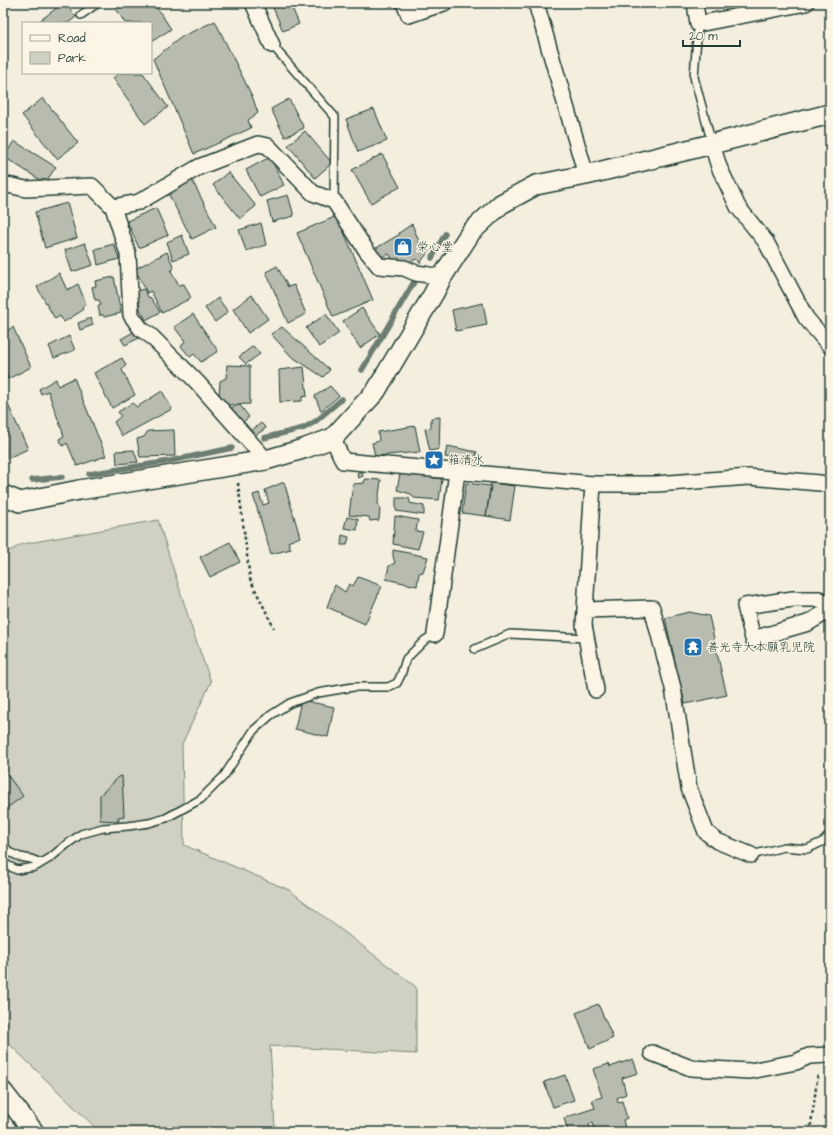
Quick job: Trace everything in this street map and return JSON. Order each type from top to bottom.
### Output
[{"type":"street","points":[[253,3],[272,44]]},
{"type":"street","points":[[404,3],[409,15],[444,3]]},
{"type":"street","points":[[536,3],[586,175]]},
{"type":"street","points":[[695,3],[698,24],[806,3]]},
{"type":"street","points":[[3,495],[20,502],[87,488],[266,460],[303,450],[332,438],[376,391],[442,277],[471,232],[501,204],[536,185],[586,175],[830,114]]},
{"type":"street","points":[[113,207],[139,202],[199,167],[258,144],[268,146],[313,193],[334,201],[366,250],[379,266],[404,268],[416,273],[442,277]]},
{"type":"street","points":[[712,144],[719,167],[738,207],[766,242],[806,318],[830,346]]},
{"type":"street","points":[[3,184],[26,189],[92,186],[113,207],[128,254],[131,315],[141,329],[151,336],[197,382],[266,460]]},
{"type":"street","points":[[332,438],[343,461],[457,472],[593,484],[656,484],[749,477],[830,485]]},
{"type":"street","points":[[435,634],[457,472]]},
{"type":"street","points":[[593,484],[584,625],[596,690]]},
{"type":"street","points":[[830,605],[819,599],[793,599],[745,606],[753,639],[808,624],[828,611],[830,608]]},
{"type":"street","points":[[585,610],[652,608],[673,688],[689,788],[706,832],[717,841],[751,856]]},
{"type":"street","points":[[652,1053],[691,1068],[750,1071],[796,1062],[809,1056],[825,1055]]},
{"type":"street","points":[[3,1092],[34,1132]]},
{"type":"lane","points":[[81,15],[98,3]]},
{"type":"lane","points":[[698,24],[694,77],[712,144]]},
{"type":"lane","points":[[272,44],[336,117],[334,201]]},
{"type":"lane","points":[[3,863],[17,870],[35,867],[50,858],[81,834],[103,828],[142,824],[166,818],[201,799],[224,776],[254,730],[271,715],[290,703],[318,693],[353,687],[388,687],[397,683],[406,658],[425,640],[435,634]]},
{"type":"lane","points":[[475,649],[510,634],[586,638]]},
{"type":"lane","points":[[751,856],[784,847],[807,849],[824,841],[830,834]]},
{"type":"lane","points":[[3,843],[9,852],[41,864]]},
{"type":"path","points":[[236,465],[250,579],[274,628]]},
{"type":"path","points":[[810,1132],[825,1055]]},
{"type":"green space","points":[[158,520],[193,632],[211,682],[182,744],[184,845],[289,890],[416,987],[416,1054],[270,1046],[275,1128],[278,1132],[100,1132],[3,1038],[3,554],[23,544]]},
{"type":"building","points":[[63,3],[65,3],[76,17],[69,22],[38,22]]},
{"type":"building","points":[[122,3],[154,3],[171,29],[152,41],[152,22],[124,22],[115,7]]},
{"type":"building","points":[[271,3],[290,3],[299,24],[283,31]]},
{"type":"building","points":[[215,21],[252,96],[258,113],[248,120],[251,128],[194,154],[153,59],[183,36]]},
{"type":"building","points":[[119,74],[144,74],[168,107],[145,124],[113,78]]},
{"type":"building","points":[[43,98],[78,143],[57,159],[22,115]]},
{"type":"building","points":[[289,99],[304,128],[285,137],[271,109]]},
{"type":"building","points":[[374,109],[387,141],[358,152],[346,119]]},
{"type":"building","points":[[305,131],[332,163],[315,178],[288,145]]},
{"type":"building","points":[[14,141],[56,167],[45,183],[4,157]]},
{"type":"building","points":[[382,154],[400,187],[371,203],[352,170]]},
{"type":"building","points":[[270,157],[284,185],[260,197],[246,170]]},
{"type":"building","points":[[228,172],[256,206],[240,219],[213,185]]},
{"type":"building","points":[[192,180],[216,227],[192,239],[168,193]]},
{"type":"building","points":[[288,195],[294,216],[272,222],[267,201]]},
{"type":"building","points":[[67,203],[77,238],[45,248],[35,212]]},
{"type":"building","points":[[156,208],[168,235],[139,248],[127,221]]},
{"type":"building","points":[[337,216],[373,300],[333,317],[297,233]]},
{"type":"building","points":[[261,223],[266,245],[246,251],[239,230]]},
{"type":"building","name":"栄心堂","points":[[412,224],[420,244],[425,241],[430,250],[420,263],[417,259],[403,264],[394,261],[389,254],[379,258],[373,250],[400,234],[399,233]]},
{"type":"building","points":[[182,235],[189,254],[173,260],[167,242]]},
{"type":"building","points":[[85,243],[93,265],[72,272],[65,250]]},
{"type":"building","points":[[114,244],[119,259],[98,265],[95,249]]},
{"type":"building","points":[[167,252],[174,268],[171,271],[179,285],[184,284],[191,298],[162,313],[151,291],[147,293],[135,269]]},
{"type":"building","points":[[277,266],[288,287],[294,285],[306,314],[288,323],[266,272]]},
{"type":"building","points":[[59,273],[67,290],[78,284],[86,304],[82,307],[83,310],[64,322],[60,316],[55,319],[37,287]]},
{"type":"building","points":[[114,277],[121,313],[104,317],[102,314],[100,316],[98,306],[101,305],[99,300],[95,300],[92,287],[96,286],[95,281]]},
{"type":"building","points":[[144,289],[148,297],[151,298],[160,312],[146,320],[140,309],[137,291]]},
{"type":"building","points":[[252,295],[268,319],[248,333],[233,309]]},
{"type":"building","points":[[218,298],[228,312],[215,322],[205,308]]},
{"type":"building","points":[[483,303],[487,325],[456,331],[452,310]]},
{"type":"building","points":[[362,308],[380,334],[360,348],[343,321]]},
{"type":"building","points":[[193,314],[218,351],[201,362],[194,354],[190,357],[181,346],[185,341],[174,327]]},
{"type":"building","points":[[326,314],[339,333],[319,347],[306,328]]},
{"type":"building","points":[[91,318],[93,325],[80,330],[78,323]]},
{"type":"building","points":[[13,327],[31,367],[8,379],[3,367],[3,333]]},
{"type":"building","points":[[282,327],[330,370],[323,377],[291,356],[271,334]]},
{"type":"building","points":[[135,331],[139,338],[125,345],[121,339]]},
{"type":"building","points":[[69,336],[75,350],[54,358],[49,346]]},
{"type":"building","points":[[253,346],[260,354],[246,364],[239,357]]},
{"type":"building","points":[[122,358],[126,365],[122,370],[135,395],[112,408],[94,373]]},
{"type":"building","points":[[227,365],[250,366],[250,404],[227,405],[219,397],[220,381],[226,378]]},
{"type":"building","points":[[304,367],[307,396],[302,397],[302,401],[280,402],[279,370]]},
{"type":"building","points":[[74,378],[106,456],[77,466],[67,443],[63,446],[59,439],[64,436],[48,391],[41,394],[39,389],[56,379],[58,386]]},
{"type":"building","points":[[330,386],[339,396],[321,411],[315,396]]},
{"type":"building","points":[[162,391],[172,409],[122,436],[114,422],[121,416],[118,412],[132,403],[137,407]]},
{"type":"building","points":[[5,398],[28,449],[3,460],[3,399]]},
{"type":"building","points":[[240,405],[249,417],[242,423],[230,408]]},
{"type":"building","points":[[440,417],[439,449],[430,451],[425,429],[431,428],[431,418]]},
{"type":"building","points":[[261,423],[266,428],[256,435],[252,430]]},
{"type":"building","points":[[415,426],[420,452],[375,456],[372,443],[379,441],[378,432]]},
{"type":"building","points":[[174,430],[175,456],[140,457],[137,439],[144,437],[148,431]]},
{"type":"building","points":[[447,446],[477,452],[474,466],[450,462],[450,458],[445,457]]},
{"type":"building","points":[[134,450],[138,462],[117,464],[116,451]]},
{"type":"building","points":[[362,471],[363,476],[358,478],[357,473]]},
{"type":"building","points":[[400,473],[442,479],[439,500],[414,498],[411,494],[397,490]]},
{"type":"building","points":[[365,479],[381,480],[378,503],[380,508],[379,520],[370,521],[369,517],[349,515],[353,484],[364,483]]},
{"type":"building","points":[[284,482],[300,537],[288,542],[291,549],[271,554],[253,495],[259,493],[263,505],[269,503],[265,490]]},
{"type":"building","points":[[466,483],[491,486],[486,516],[462,513]]},
{"type":"building","points":[[491,483],[515,486],[510,520],[486,516]]},
{"type":"building","points":[[396,498],[409,498],[410,503],[424,506],[424,515],[396,511]]},
{"type":"building","points":[[395,516],[418,520],[416,531],[423,532],[418,549],[393,544]]},
{"type":"building","points":[[347,517],[358,519],[357,530],[344,528]]},
{"type":"building","points":[[342,535],[349,537],[347,545],[341,545]]},
{"type":"building","points":[[230,542],[240,562],[210,577],[200,557]]},
{"type":"building","points":[[393,550],[428,557],[423,572],[419,573],[417,586],[386,579],[389,566],[395,563]]},
{"type":"building","points":[[358,577],[382,586],[365,624],[327,607],[335,585],[345,592],[349,584],[353,586]]},
{"type":"building","name":"善光寺大本願乳児院","points":[[689,612],[709,616],[727,695],[685,704],[665,618]]},
{"type":"building","points":[[301,700],[334,707],[328,737],[295,729]]},
{"type":"building","points":[[3,769],[23,796],[3,811]]},
{"type":"building","points":[[122,776],[124,816],[118,817],[119,821],[100,820],[100,795],[119,777]]},
{"type":"building","points":[[598,1004],[613,1038],[590,1049],[576,1013]]},
{"type":"building","points":[[633,1059],[638,1073],[622,1078],[626,1094],[617,1098],[618,1102],[622,1101],[627,1118],[623,1120],[626,1132],[595,1132],[593,1122],[589,1124],[591,1131],[580,1132],[580,1130],[568,1132],[564,1118],[595,1108],[592,1100],[602,1097],[593,1069],[609,1064],[610,1067]]},
{"type":"building","points":[[565,1075],[574,1100],[553,1107],[544,1082]]},
{"type":"waterway","points":[[432,258],[445,234]]},
{"type":"waterway","points":[[362,370],[414,282]]},
{"type":"waterway","points":[[264,438],[304,428],[316,421],[342,399]]},
{"type":"waterway","points":[[89,474],[170,461],[232,448]]},
{"type":"waterway","points":[[32,480],[62,477]]},
{"type":"place","name":"栄心堂","points":[[403,247]]},
{"type":"place","name":"箱清水","points":[[434,460]]},
{"type":"place","name":"善光寺大本願乳児院","points":[[693,647]]}]
